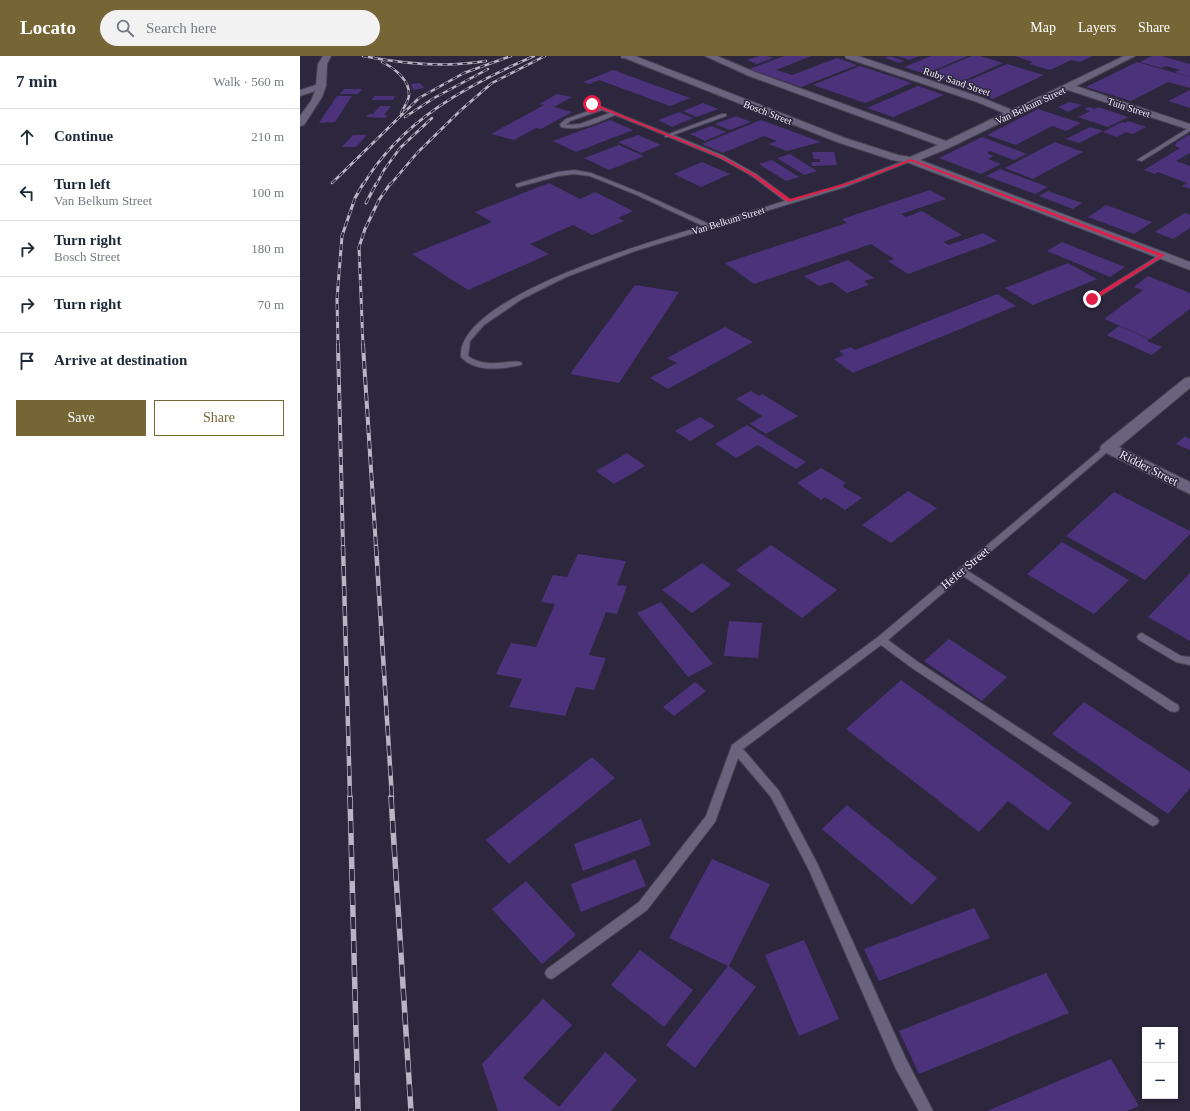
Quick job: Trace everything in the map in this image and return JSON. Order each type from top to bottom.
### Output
[{"type":"street","points":[[300,123],[316,100],[321,86],[321,68],[327,56]]},
{"type":"street","name":"Bosch Street","points":[[630,56],[840,140],[896,158],[911,160],[1190,266]]},
{"type":"street","name":"Bosch Street","points":[[648,56],[846,133],[905,154],[911,160]]},
{"type":"street","points":[[708,56],[760,77],[948,145]]},
{"type":"street","name":"Ruby Sand Street","points":[[849,56],[980,100],[1012,113]]},
{"type":"street","name":"Van Belkum Street","points":[[911,160],[948,145],[1131,56]]},
{"type":"street","points":[[300,93],[321,86]]},
{"type":"street","name":"Tuin Street","points":[[1068,87],[1190,128]]},
{"type":"street","name":"Hefer Street","points":[[1108,448],[1190,382]]},
{"type":"street","name":"Ridder Street","points":[[1108,448],[1190,489]]},
{"type":"lane","points":[[592,104],[741,167],[790,201]]},
{"type":"lane","points":[[602,108],[568,120],[563,124],[563,126],[568,128],[576,127],[614,113]]},
{"type":"lane","points":[[668,136],[724,115]]},
{"type":"lane","points":[[1140,160],[1190,128]]},
{"type":"lane","name":"Van Belkum Street","points":[[518,363],[503,366],[483,366],[471,362],[465,357],[464,349],[468,339],[482,323],[512,302],[546,283],[618,254],[858,180],[911,160]]},
{"type":"lane","points":[[518,185],[558,174],[574,172],[591,175],[640,194],[708,226]]},
{"type":"lane","points":[[1092,299],[1163,255]]},
{"type":"lane","name":"Hefer Street","points":[[736,748],[881,640],[1108,448]]},
{"type":"lane","points":[[962,571],[1174,708]]},
{"type":"lane","points":[[1142,638],[1179,659],[1190,661]]},
{"type":"lane","points":[[881,640],[915,665],[1153,821]]},
{"type":"lane","points":[[551,973],[643,906],[711,819],[736,748]]},
{"type":"lane","points":[[736,748],[775,794],[813,867],[901,1064],[926,1111]]},
{"type":"building","points":[[759,56],[773,58],[757,64],[747,60]]},
{"type":"building","points":[[784,56],[811,56],[776,70],[792,75],[837,58],[857,65],[801,87],[749,69]]},
{"type":"building","points":[[890,56],[904,61],[899,63],[885,58]]},
{"type":"building","points":[[897,56],[920,56],[909,60]]},
{"type":"building","points":[[931,56],[968,56],[925,74],[904,67]]},
{"type":"building","points":[[972,56],[980,56],[1003,63],[956,84],[929,74]]},
{"type":"building","points":[[1015,56],[1093,56],[1080,62],[1071,60],[1050,70],[1029,64],[1033,62]]},
{"type":"building","points":[[1152,56],[1161,56],[1190,64],[1190,77],[1175,72],[1180,70],[1166,66],[1162,68],[1140,62]]},
{"type":"building","points":[[1137,62],[1190,77],[1190,88],[1168,82],[1131,101],[1086,87]]},
{"type":"building","points":[[1007,64],[1044,75],[993,99],[956,86]]},
{"type":"building","points":[[860,66],[912,83],[865,103],[813,85]]},
{"type":"building","points":[[613,70],[690,98],[670,106],[599,80],[589,84],[583,82]]},
{"type":"building","points":[[420,83],[424,88],[414,90],[410,84]]},
{"type":"building","points":[[918,86],[944,95],[893,117],[867,108]]},
{"type":"building","points":[[344,89],[362,89],[358,94],[340,94]]},
{"type":"building","points":[[1190,90],[1190,108],[1168,101]]},
{"type":"building","points":[[557,94],[572,97],[554,107],[572,112],[541,129],[536,128],[514,140],[491,134],[544,105],[539,104]]},
{"type":"building","points":[[337,96],[352,96],[335,122],[319,123]]},
{"type":"building","points":[[374,96],[395,96],[393,100],[372,100]]},
{"type":"building","points":[[1070,102],[1082,105],[1068,112],[1058,107]]},
{"type":"building","points":[[703,103],[718,109],[697,117],[683,111]]},
{"type":"building","points":[[380,106],[391,106],[384,115],[388,115],[385,118],[366,117],[369,114],[373,114]]},
{"type":"building","points":[[1089,107],[1095,109],[1098,107],[1128,117],[1108,127],[1078,117],[1090,111],[1084,109]]},
{"type":"building","points":[[1038,109],[1081,123],[1066,131],[1052,126],[1016,145],[987,135]]},
{"type":"building","points":[[679,112],[693,118],[672,127],[658,120]]},
{"type":"building","points":[[736,116],[751,122],[730,130],[715,124]]},
{"type":"building","points":[[610,120],[633,130],[576,152],[553,141]]},
{"type":"building","points":[[761,120],[821,142],[787,151],[769,144],[777,141],[764,136],[723,153],[702,144]]},
{"type":"building","points":[[1128,121],[1146,127],[1133,134],[1126,132],[1117,137],[1103,132],[1122,122],[1126,123]]},
{"type":"building","points":[[711,126],[726,132],[705,141],[690,134]]},
{"type":"building","points":[[1090,127],[1103,131],[1079,143],[1066,139]]},
{"type":"building","points":[[353,135],[367,135],[356,147],[342,147]]},
{"type":"building","points":[[638,135],[661,145],[641,153],[618,142]]},
{"type":"building","points":[[1188,135],[1190,136],[1190,153],[1176,161],[1190,166],[1190,189],[1182,186],[1187,183],[1158,172],[1155,174],[1144,170],[1180,148],[1175,146],[1176,143]]},
{"type":"building","points":[[982,137],[1027,154],[1014,160],[990,151],[987,153],[994,156],[988,159],[1001,164],[981,174],[939,158]]},
{"type":"building","points":[[1055,142],[1083,152],[1033,179],[1005,168]]},
{"type":"building","points":[[619,145],[644,156],[609,170],[584,158]]},
{"type":"building","points":[[812,152],[834,152],[837,165],[812,166],[812,162],[820,162],[820,159],[814,159]]},
{"type":"building","points":[[790,154],[817,171],[804,175],[777,158]]},
{"type":"building","points":[[772,160],[799,177],[786,181],[759,164]]},
{"type":"building","points":[[702,162],[730,174],[701,187],[674,174]]},
{"type":"building","points":[[1000,169],[1048,187],[1035,194],[986,176]]},
{"type":"building","points":[[549,183],[580,199],[595,192],[633,211],[618,218],[624,221],[592,235],[573,225],[530,244],[549,254],[468,290],[412,254],[492,222],[475,212]]},
{"type":"building","points":[[930,190],[946,199],[901,214],[906,217],[922,211],[962,235],[943,242],[949,245],[983,233],[997,241],[908,274],[888,261],[894,259],[871,244],[754,284],[725,263],[847,223],[842,219]]},
{"type":"building","points":[[1048,191],[1082,203],[1073,209],[1039,196]]},
{"type":"building","points":[[1106,205],[1152,222],[1134,234],[1088,217]]},
{"type":"building","points":[[1185,213],[1190,215],[1190,228],[1173,239],[1155,232]]},
{"type":"building","points":[[1062,242],[1125,267],[1110,277],[1047,251]]},
{"type":"building","points":[[848,260],[874,278],[864,281],[869,285],[847,293],[832,282],[819,286],[804,276]]},
{"type":"building","points":[[1068,263],[1097,279],[1033,305],[1005,288]]},
{"type":"building","points":[[1148,276],[1190,293],[1190,309],[1150,339],[1104,319],[1143,290],[1134,287]]},
{"type":"building","points":[[635,285],[679,292],[619,383],[570,374]]},
{"type":"building","points":[[997,294],[1016,306],[853,373],[834,359],[844,355],[839,351],[851,347],[855,350]]},
{"type":"building","points":[[1119,326],[1149,339],[1147,341],[1162,347],[1152,355],[1107,335]]},
{"type":"building","points":[[725,327],[753,342],[668,389],[650,378],[677,363],[667,358]]},
{"type":"building","points":[[751,391],[759,396],[762,394],[798,416],[766,434],[750,424],[762,416],[736,399]]},
{"type":"building","points":[[700,417],[715,426],[690,441],[675,431]]},
{"type":"building","points":[[747,425],[806,462],[796,469],[758,445],[736,458],[715,444]]},
{"type":"building","points":[[1185,436],[1190,439],[1190,450],[1176,444]]},
{"type":"building","points":[[627,453],[645,466],[614,484],[596,471]]},
{"type":"building","points":[[821,468],[846,483],[842,486],[862,498],[845,510],[825,497],[821,500],[797,483]]},
{"type":"building","points":[[908,491],[937,508],[891,543],[862,525]]},
{"type":"building","points":[[1114,492],[1190,531],[1190,534],[1145,580],[1066,536]]},
{"type":"building","points":[[1062,542],[1129,580],[1094,614],[1027,574]]},
{"type":"building","points":[[771,545],[837,590],[802,618],[736,570]]},
{"type":"building","points":[[578,554],[626,561],[617,585],[627,586],[617,614],[606,612],[589,655],[606,658],[594,690],[576,687],[565,716],[509,707],[522,679],[496,674],[511,643],[536,647],[555,604],[541,602],[553,575],[567,577]]},
{"type":"building","points":[[702,563],[731,585],[692,613],[662,590]]},
{"type":"building","points":[[1190,573],[1190,641],[1148,617]]},
{"type":"building","points":[[661,602],[713,664],[688,677],[637,613]]},
{"type":"building","points":[[729,621],[762,623],[758,658],[724,656]]},
{"type":"building","points":[[949,639],[1007,677],[982,701],[924,661]]},
{"type":"building","points":[[901,680],[1072,803],[1048,831],[1008,801],[979,832],[846,729]]},
{"type":"building","points":[[695,682],[706,691],[674,716],[663,707]]},
{"type":"building","points":[[1084,702],[1190,772],[1190,788],[1168,814],[1052,734]]},
{"type":"building","points":[[592,757],[615,778],[509,864],[486,840]]},
{"type":"building","points":[[847,805],[937,878],[912,905],[822,829]]},
{"type":"building","points":[[641,819],[651,845],[583,871],[574,844]]},
{"type":"building","points":[[635,859],[646,886],[581,912],[571,884]]},
{"type":"building","points":[[712,859],[770,884],[729,966],[756,987],[695,1068],[666,1045],[728,966],[669,938]]},
{"type":"building","points":[[526,881],[576,935],[542,964],[492,909]]},
{"type":"building","points":[[974,908],[990,938],[879,981],[864,949]]},
{"type":"building","points":[[804,940],[839,1019],[799,1036],[765,955]]},
{"type":"building","points":[[640,950],[693,990],[664,1027],[611,985]]},
{"type":"building","points":[[1046,973],[1069,1013],[919,1074],[899,1031]]},
{"type":"building","points":[[543,999],[572,1025],[523,1078],[559,1107],[605,1052],[637,1080],[611,1111],[498,1111],[482,1064]]},
{"type":"building","points":[[1111,1059],[1139,1106],[1127,1111],[987,1111]]},
{"type":"railway","points":[[363,56],[409,63],[439,65],[486,61]]},
{"type":"railway","points":[[332,183],[419,98],[464,73],[511,56]]},
{"type":"railway","points":[[363,185],[379,162],[396,142],[438,107],[484,79],[534,56]]},
{"type":"railway","points":[[390,185],[417,153],[461,110],[492,83],[545,56]]},
{"type":"railway","points":[[382,62],[396,71],[407,84],[409,97],[401,113]]},
{"type":"railway","points":[[405,117],[434,98],[488,69]]},
{"type":"railway","points":[[376,185],[384,170],[400,148],[432,118]]},
{"type":"railway","points":[[338,346],[337,299],[342,236],[355,198],[363,184]]},
{"type":"railway","points":[[366,203],[376,184]]},
{"type":"railway","points":[[363,346],[359,247],[365,229],[379,200],[390,184]]},
{"type":"railway","points":[[338,345],[343,547]]},
{"type":"railway","points":[[363,345],[376,547]]},
{"type":"railway","points":[[343,546],[350,798]]},
{"type":"railway","points":[[376,546],[392,798]]},
{"type":"railway","points":[[350,797],[358,1111]]},
{"type":"railway","points":[[391,797],[411,1111]]},
{"type":"route","points":[[592,104],[741,167],[790,201],[821,193],[911,160],[1163,255],[1092,299]]}]
